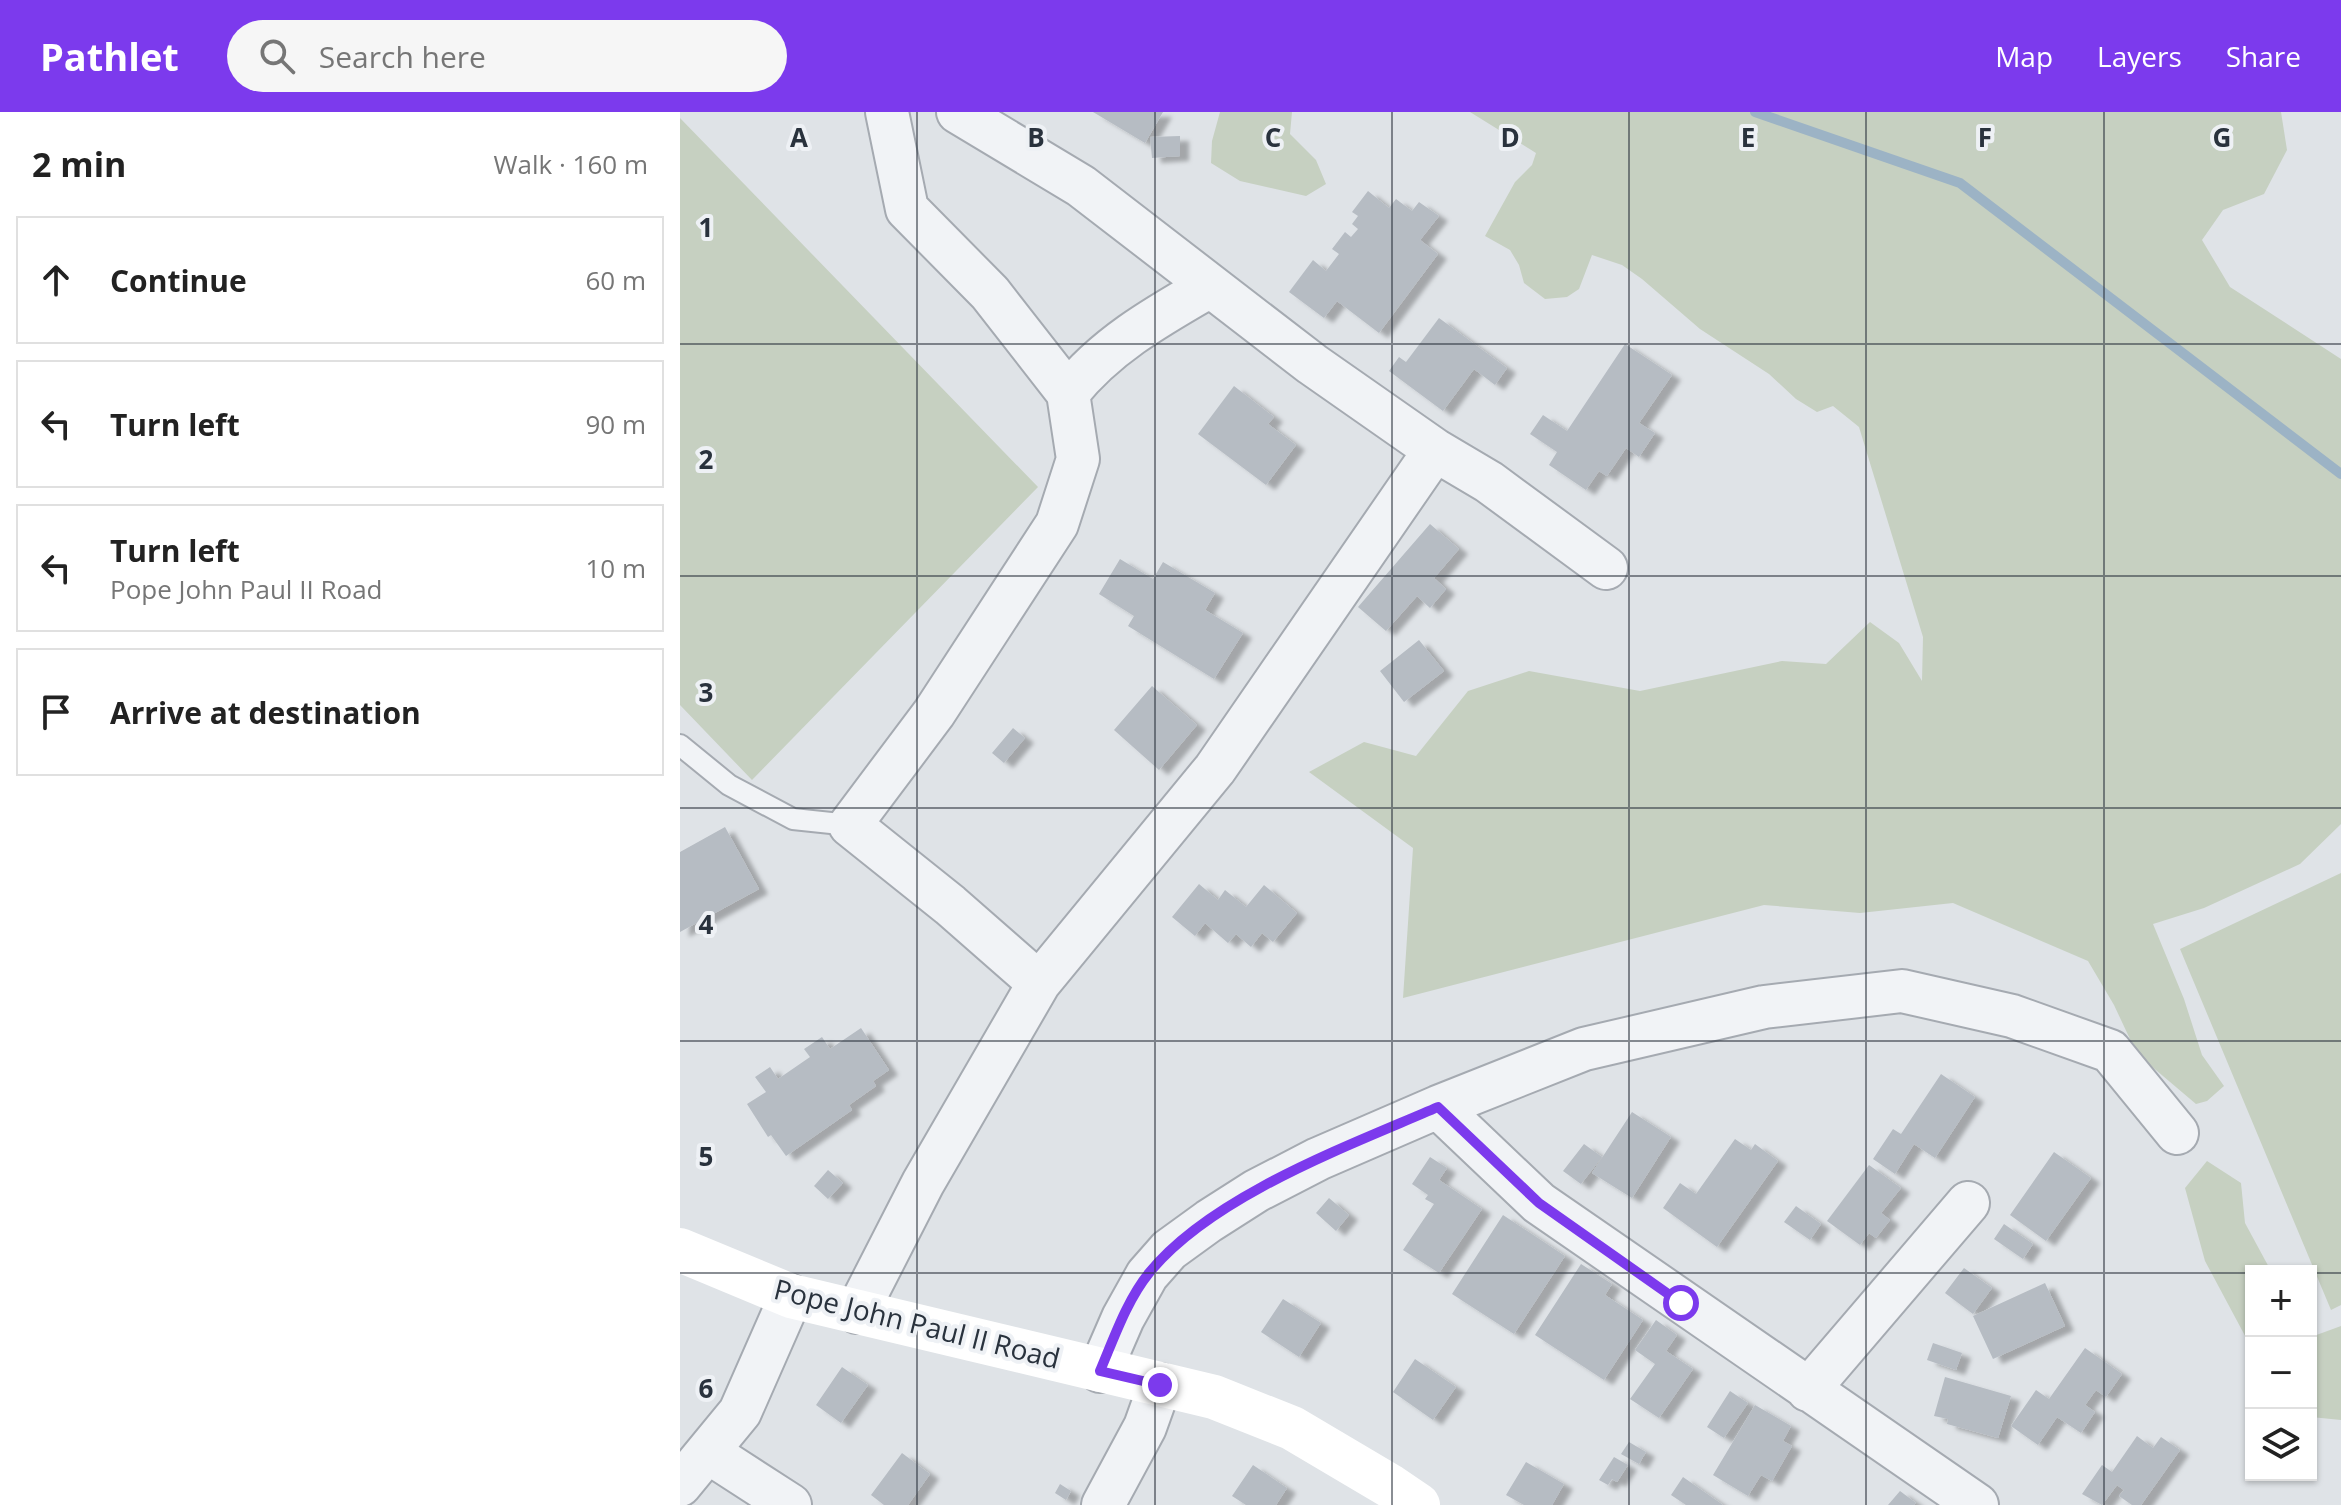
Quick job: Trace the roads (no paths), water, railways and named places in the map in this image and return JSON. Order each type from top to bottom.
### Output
[{"type":"main road","name":"Pope John Paul II Road","points":[[680,1250],[791,1296],[1214,1397],[1292,1428],[1418,1505]]},
{"type":"street","points":[[887,112],[907,209],[990,293],[1068,393],[1078,459],[1057,524],[934,713],[850,825],[950,905],[1039,983]]},
{"type":"street","points":[[958,112],[1081,186],[1312,364],[1435,450],[1489,482],[1606,568]]},
{"type":"street","points":[[1068,393],[1081,377],[1133,331],[1210,286]]},
{"type":"street","points":[[857,1312],[923,1183],[1039,983],[1215,769],[1435,450]]},
{"type":"street","points":[[1100,1371],[1123,1318],[1147,1275],[1169,1250],[1256,1191],[1318,1159],[1438,1107],[1584,1049],[1764,1007],[1902,991],[2012,1016],[2110,1051],[2177,1133]]},
{"type":"street","points":[[1438,1107],[1539,1203],[1977,1505]]},
{"type":"street","points":[[1808,1390],[1968,1203]]},
{"type":"street","points":[[680,1485],[740,1412],[791,1296]]},
{"type":"street","points":[[1103,1505],[1145,1427],[1160,1385]]},
{"type":"street","points":[[708,1452],[790,1505]]},
{"type":"lane","points":[[680,745],[729,785],[793,819],[850,825]]},
{"type":"waterway","points":[[1755,112],[1960,183],[2341,474]]}]
